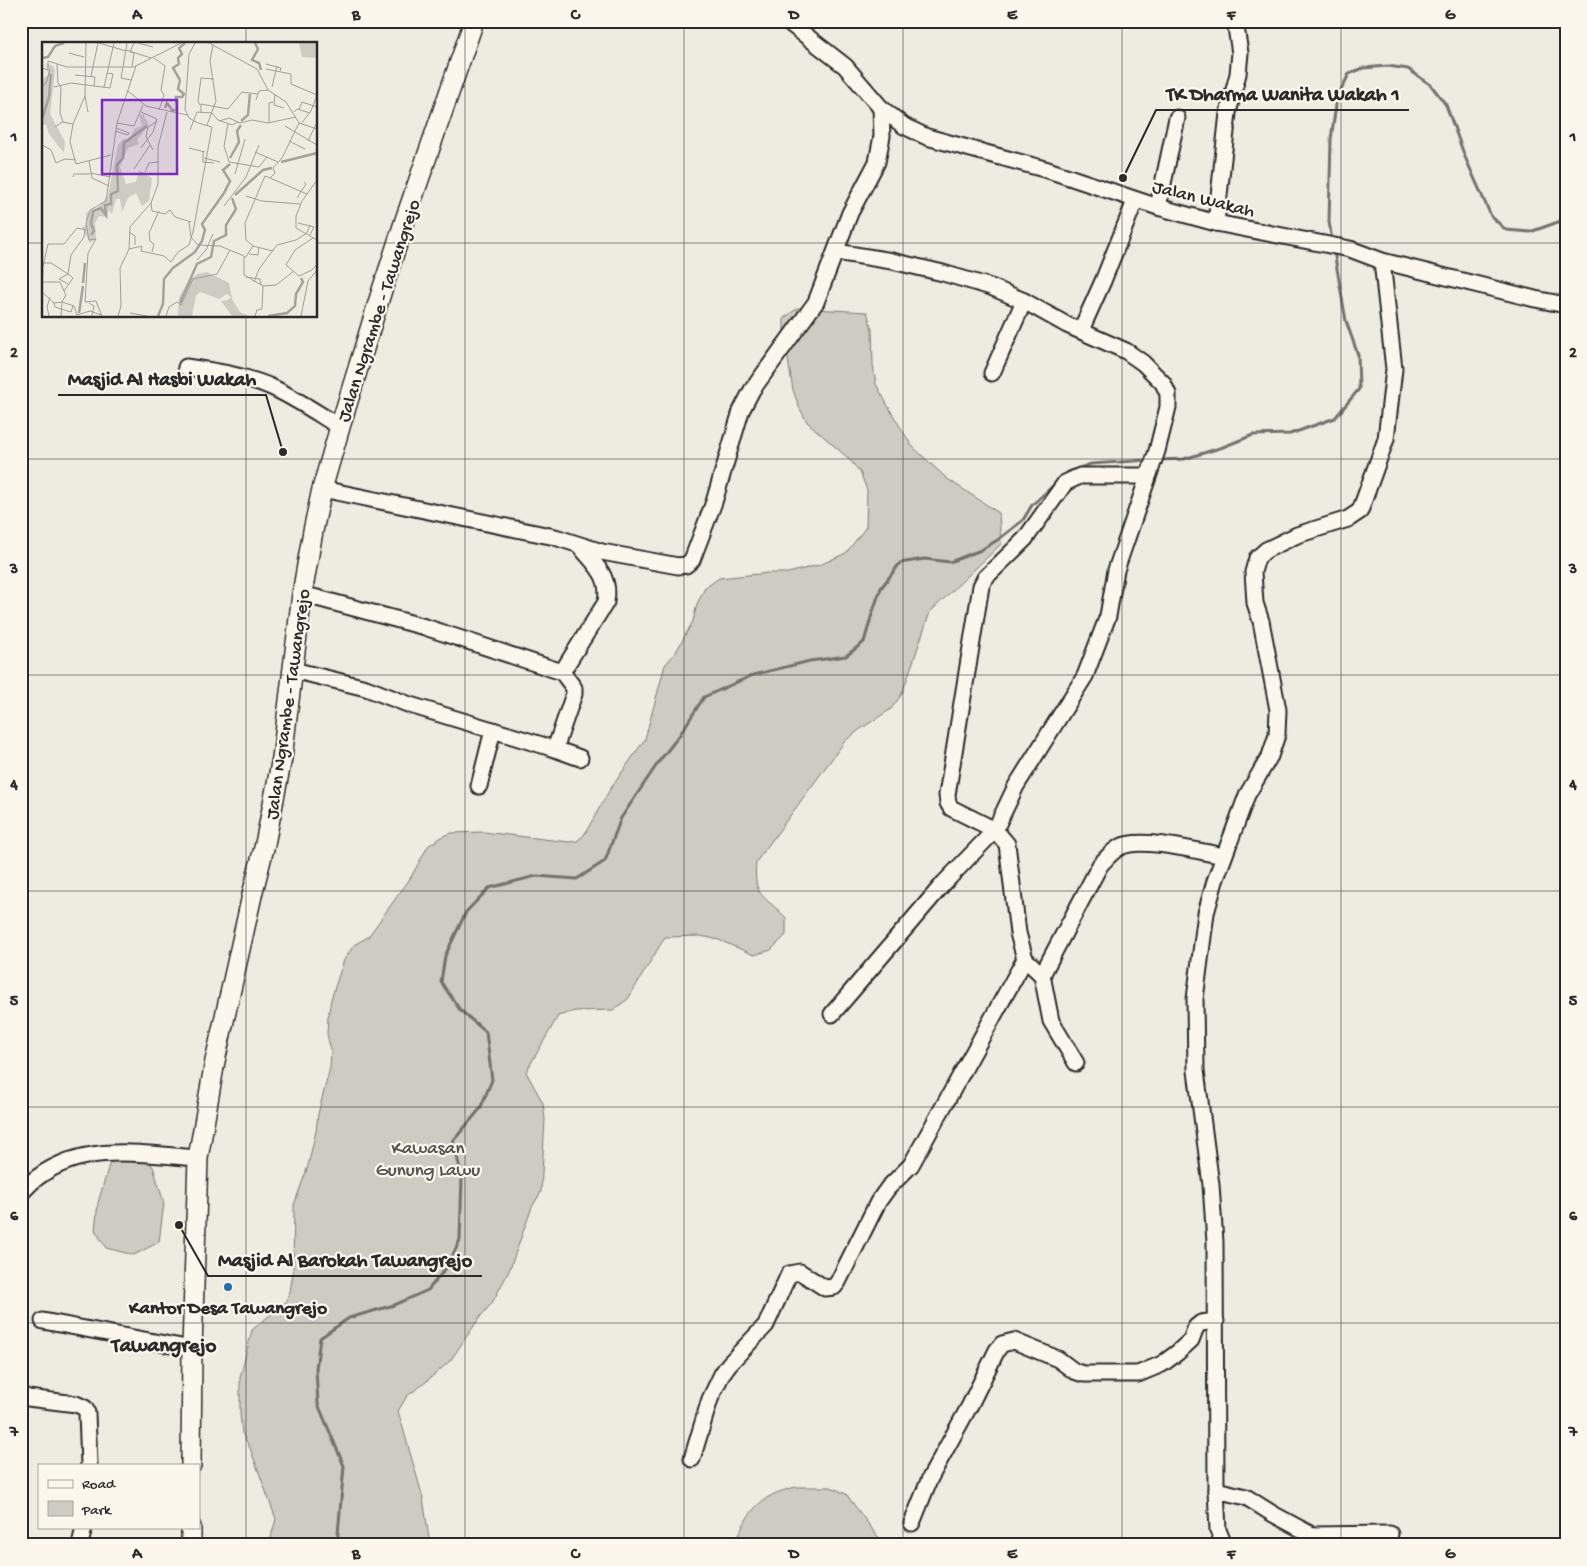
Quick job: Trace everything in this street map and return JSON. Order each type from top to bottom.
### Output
[{"type":"main road","name":"Jalan Ngrambe - Tawangrejo","points":[[191,1464],[192,1349],[198,1158],[215,1061],[252,890],[265,844],[282,758],[302,594],[322,489],[406,217],[474,21]]},
{"type":"main road","points":[[191,1528],[192,1545]]},
{"type":"street","name":"Jalan Wakah","points":[[787,21],[845,66],[881,108],[904,126],[927,137],[1048,170],[1158,208],[1216,222],[1350,249],[1382,262],[1566,305]]},
{"type":"street","points":[[1216,222],[1228,112],[1238,74],[1240,53],[1235,21]]},
{"type":"street","points":[[322,489],[555,538],[602,552],[678,566],[686,565],[692,560],[714,502],[741,411],[752,390],[816,302],[850,213],[877,162],[882,136],[881,108]]},
{"type":"street","points":[[1158,208],[1177,118]]},
{"type":"street","points":[[1081,330],[1103,282],[1135,201]]},
{"type":"street","points":[[832,1014],[944,883],[995,830],[1016,786],[1085,676],[1108,616],[1116,570],[1157,451],[1168,406],[1168,394],[1163,383],[1143,363],[1126,351],[1067,324],[1024,301],[991,287],[943,274],[892,261],[836,252]]},
{"type":"street","points":[[1224,1545],[1218,1530],[1216,1490],[1215,1242],[1211,1185],[1196,1070],[1195,999],[1206,913],[1215,881],[1247,795],[1270,756],[1277,735],[1278,710],[1261,621],[1255,603],[1253,572],[1257,558],[1266,550],[1297,535],[1348,519],[1360,511],[1386,440],[1394,369],[1382,262]]},
{"type":"street","points":[[992,373],[1024,301]]},
{"type":"street","points":[[186,367],[230,373],[269,386],[340,427]]},
{"type":"street","points":[[1076,1063],[1051,1020],[1042,975],[1025,959],[1018,933],[1007,844],[995,830],[951,808],[947,795],[981,586],[984,578],[1025,539],[1065,483],[1080,476],[1150,472]]},
{"type":"street","points":[[562,672],[606,602],[608,594],[606,579],[580,546]]},
{"type":"street","points":[[302,594],[425,627],[562,672],[574,688],[574,694],[554,749]]},
{"type":"street","points":[[293,670],[366,688],[410,705],[580,758]]},
{"type":"street","points":[[479,786],[493,730]]},
{"type":"street","points":[[1042,975],[1100,865],[1122,846],[1135,843],[1151,844],[1224,856]]},
{"type":"street","points":[[692,1459],[710,1399],[722,1374],[728,1364],[766,1325],[789,1274],[800,1272],[825,1288],[834,1287],[838,1282],[878,1202],[888,1188],[911,1165],[1025,959]]},
{"type":"street","points":[[21,1193],[36,1178],[50,1170],[70,1160],[93,1154],[115,1152],[198,1158]]},
{"type":"street","points":[[43,1321],[192,1349]]},
{"type":"street","points":[[912,1523],[930,1478],[970,1405],[997,1350],[1002,1344],[1014,1341],[1021,1343],[1058,1359],[1074,1371],[1083,1374],[1138,1374],[1162,1364],[1177,1353],[1191,1340],[1196,1327],[1201,1322],[1216,1321]]},
{"type":"street","points":[[21,1394],[28,1398],[76,1404],[85,1408],[87,1413],[88,1464]]},
{"type":"street","points":[[1216,1490],[1246,1497],[1313,1540],[1390,1534]]},
{"type":"street","points":[[80,1545],[84,1528]]},
{"type":"green space","name":"Kawasan Gunung Lawu","points":[[798,308],[867,312],[872,329],[873,365],[876,384],[893,415],[912,446],[946,478],[999,513],[1001,544],[930,612],[902,694],[891,709],[845,741],[756,862],[758,890],[786,918],[786,935],[771,950],[754,955],[719,940],[701,936],[665,937],[628,999],[613,1010],[575,1011],[558,1016],[526,1072],[543,1103],[545,1119],[541,1192],[532,1207],[509,1271],[492,1303],[480,1317],[450,1361],[407,1396],[398,1411],[423,1498],[430,1545],[269,1545],[276,1519],[250,1448],[242,1433],[240,1378],[252,1330],[287,1301],[290,1292],[293,1273],[294,1205],[308,1166],[318,1114],[330,1068],[331,1051],[327,1034],[328,1017],[331,999],[344,960],[354,945],[368,937],[411,877],[428,846],[443,836],[451,833],[483,832],[569,842],[577,841],[584,835],[609,791],[645,739],[665,665],[676,652],[693,621],[697,604],[705,588],[719,578],[788,573],[822,564],[846,553],[866,527],[867,490],[860,472],[848,458],[807,422],[793,390],[784,336],[784,318]]},
{"type":"green space","points":[[111,1158],[148,1159],[153,1167],[164,1203],[159,1242],[134,1255],[106,1248],[95,1230],[98,1203]]},
{"type":"green space","points":[[796,1487],[831,1487],[846,1494],[878,1537],[891,1545],[735,1545],[745,1523],[756,1506],[773,1495]]},
{"type":"waterway","points":[[1562,21],[1566,37]]},
{"type":"waterway","points":[[1332,240],[1329,222],[1331,139],[1337,98],[1349,74],[1363,68],[1388,66],[1408,69],[1431,85],[1446,105],[1465,157],[1491,216],[1506,230],[1530,232],[1561,221],[1566,216]]},
{"type":"waterway","points":[[1159,460],[1184,459],[1253,435],[1290,434],[1335,418],[1359,389],[1358,355],[1346,321],[1334,251]]},
{"type":"waterway","points":[[337,1545],[344,1466],[318,1404],[316,1369],[320,1338],[349,1318],[394,1305],[428,1290],[447,1267],[460,1240],[462,1176],[453,1141],[480,1109],[492,1080],[486,1032],[460,1010],[441,982],[445,956],[466,912],[489,888],[536,876],[577,879],[605,861],[621,818],[704,697],[753,675],[810,661],[846,656],[864,642],[881,588],[900,563],[924,559],[950,562],[981,550],[999,539],[1023,520],[1032,505],[1068,472],[1091,464],[1148,460]]},
{"type":"place","name":"TK Dharma Wanita Wakah 1","points":[[1123,178]]},
{"type":"place","name":"Masjid Al Hasbi Wakah","points":[[283,452]]},
{"type":"place","name":"Masjid Al Barokah Tawangrejo","points":[[179,1225]]},
{"type":"place","name":"Kantor Desa Tawangrejo","points":[[228,1287]]},
{"type":"district","name":"Tawangrejo","points":[[164,1344]]}]
